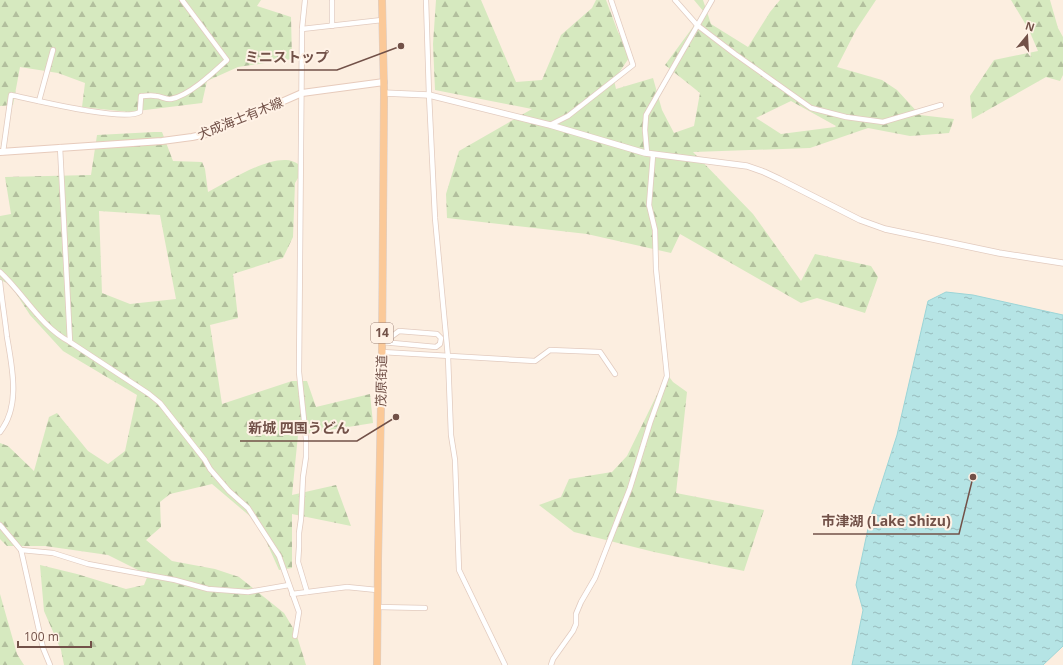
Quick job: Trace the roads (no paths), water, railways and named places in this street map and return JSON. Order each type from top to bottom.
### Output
[{"type":"main road","name":"茂原街道","points":[[377,665],[384,93],[382,0]]},
{"type":"main road","name":"犬成海士有木線","points":[[1,152],[162,141],[192,137],[206,134],[302,94],[384,82]]},
{"type":"street","points":[[1,152],[11,96],[114,115],[137,114],[140,112],[141,96],[157,96],[169,100],[173,99],[190,91],[228,60],[182,0]]},
{"type":"street","points":[[305,0],[302,29],[299,372],[306,439],[306,457],[303,477],[298,562],[307,592]]},
{"type":"street","points":[[426,0],[435,218],[448,357],[459,570],[505,665]]},
{"type":"street","points":[[550,125],[568,116],[632,65],[611,0]]},
{"type":"street","points":[[675,0],[697,24],[735,54],[811,108],[883,122],[941,105]]},
{"type":"street","points":[[551,665],[553,659],[573,631],[576,624],[576,614],[595,578],[630,488],[650,423],[667,376],[656,269],[655,230],[649,205],[650,154],[645,130],[646,115],[712,0]]},
{"type":"street","points":[[332,1],[332,26]]},
{"type":"street","points":[[302,29],[382,20]]},
{"type":"street","points":[[39,101],[53,50]]},
{"type":"street","points":[[384,93],[429,95],[550,125],[650,154],[747,166],[764,172],[860,220],[885,229],[999,253],[1063,262]]},
{"type":"street","points":[[60,148],[70,342]]},
{"type":"street","points":[[0,272],[41,319],[63,338],[149,394],[160,403],[205,460],[210,469],[248,508],[279,556],[299,612],[295,636]]},
{"type":"street","points":[[0,282],[13,376],[12,404],[7,421],[0,432]]},
{"type":"street","points":[[382,342],[391,343],[436,347],[440,344],[441,338],[437,334],[399,331],[391,337],[391,343]]},
{"type":"street","points":[[382,352],[535,361],[550,350],[600,352],[615,374]]},
{"type":"street","points":[[0,525],[21,550],[43,648],[50,665]]},
{"type":"street","points":[[21,550],[52,553],[88,564],[175,580],[208,588],[248,592],[289,585]]},
{"type":"street","points":[[292,594],[347,588],[378,590]]},
{"type":"street","points":[[378,607],[425,608]]},
{"type":"water","points":[[946,292],[973,295],[1063,315],[1063,646],[1043,665],[852,665],[863,610],[856,585],[870,519],[897,435],[928,301]]},
{"type":"place","name":"ミニストップ","points":[[401,46]]},
{"type":"place","name":"新城 四国うどん","points":[[396,417]]},
{"type":"place","name":"市津湖 (Lake Shizu)","points":[[973,477]]}]
